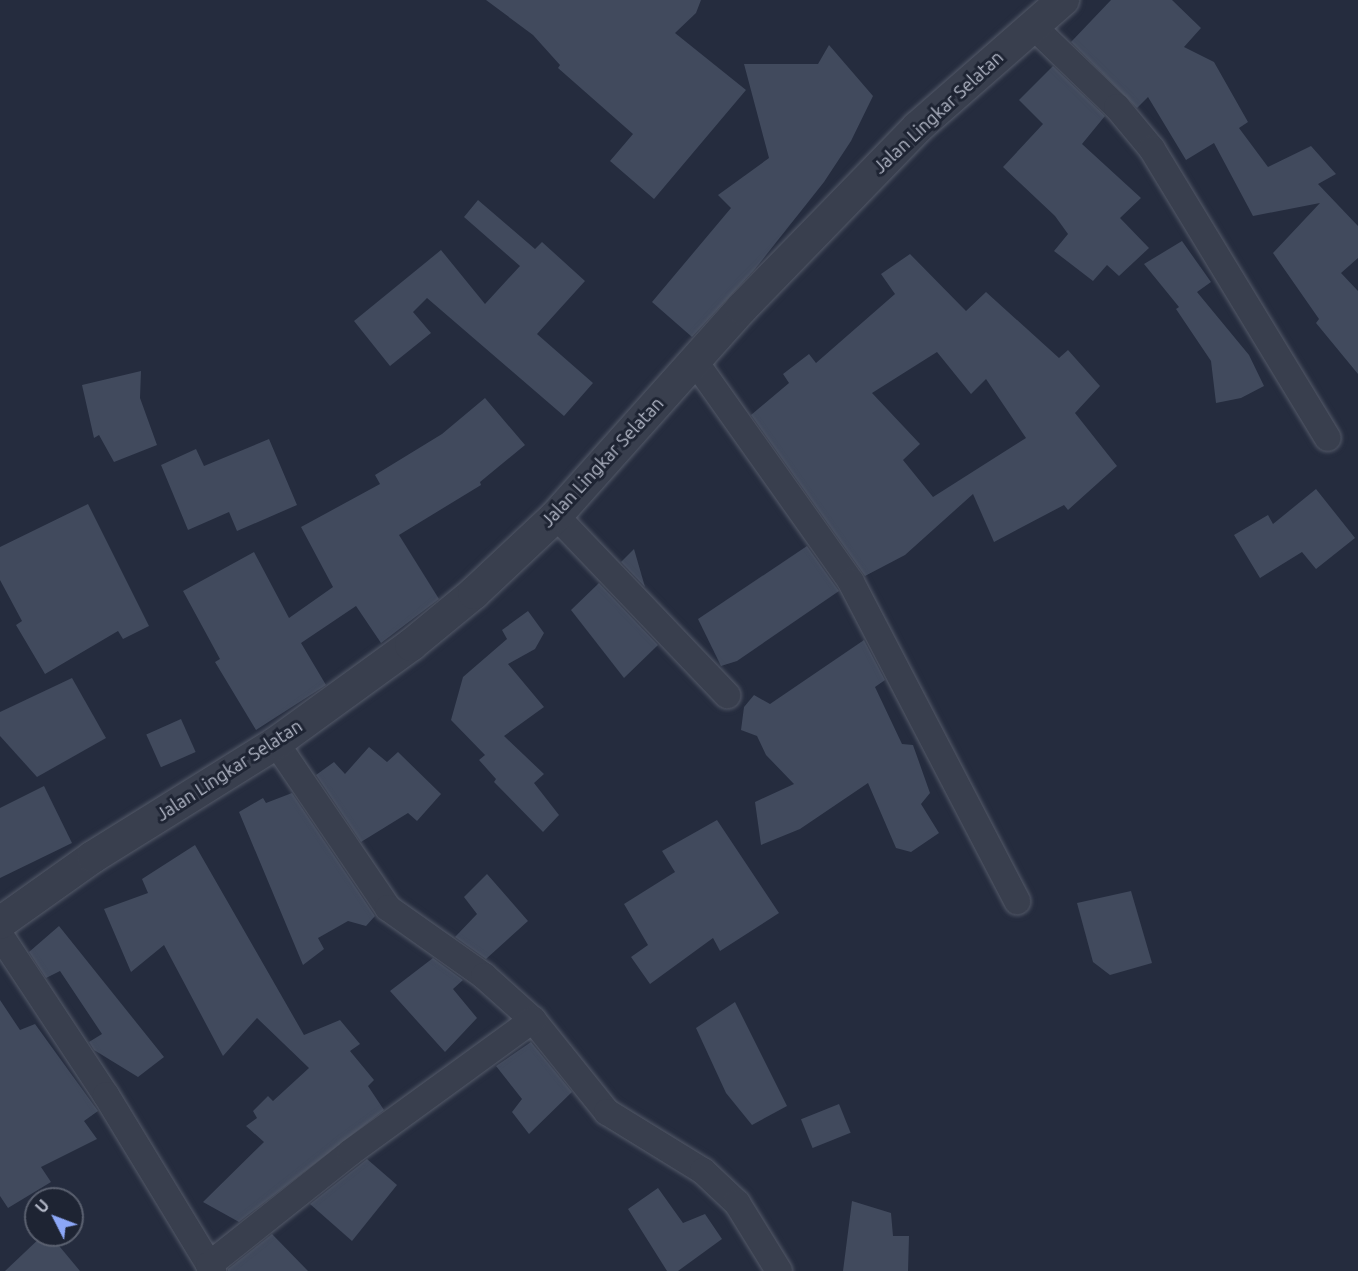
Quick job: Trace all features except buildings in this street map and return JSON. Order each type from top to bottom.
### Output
[{"type":"street","name":"Jalan Lingkar Selatan","points":[[0,923],[93,857],[276,743],[411,645],[474,593],[556,516],[694,360],[918,127],[1063,0]]},
{"type":"street","points":[[1033,26],[1117,107],[1152,149],[1328,438]]},
{"type":"street","points":[[694,360],[851,582],[1017,901]]},
{"type":"street","points":[[556,516],[727,695]]},
{"type":"street","points":[[276,743],[388,908],[484,976],[533,1020],[607,1112],[703,1170],[737,1203],[779,1271]]},
{"type":"street","points":[[0,935],[106,1095],[211,1268],[351,1152],[533,1020]]}]
